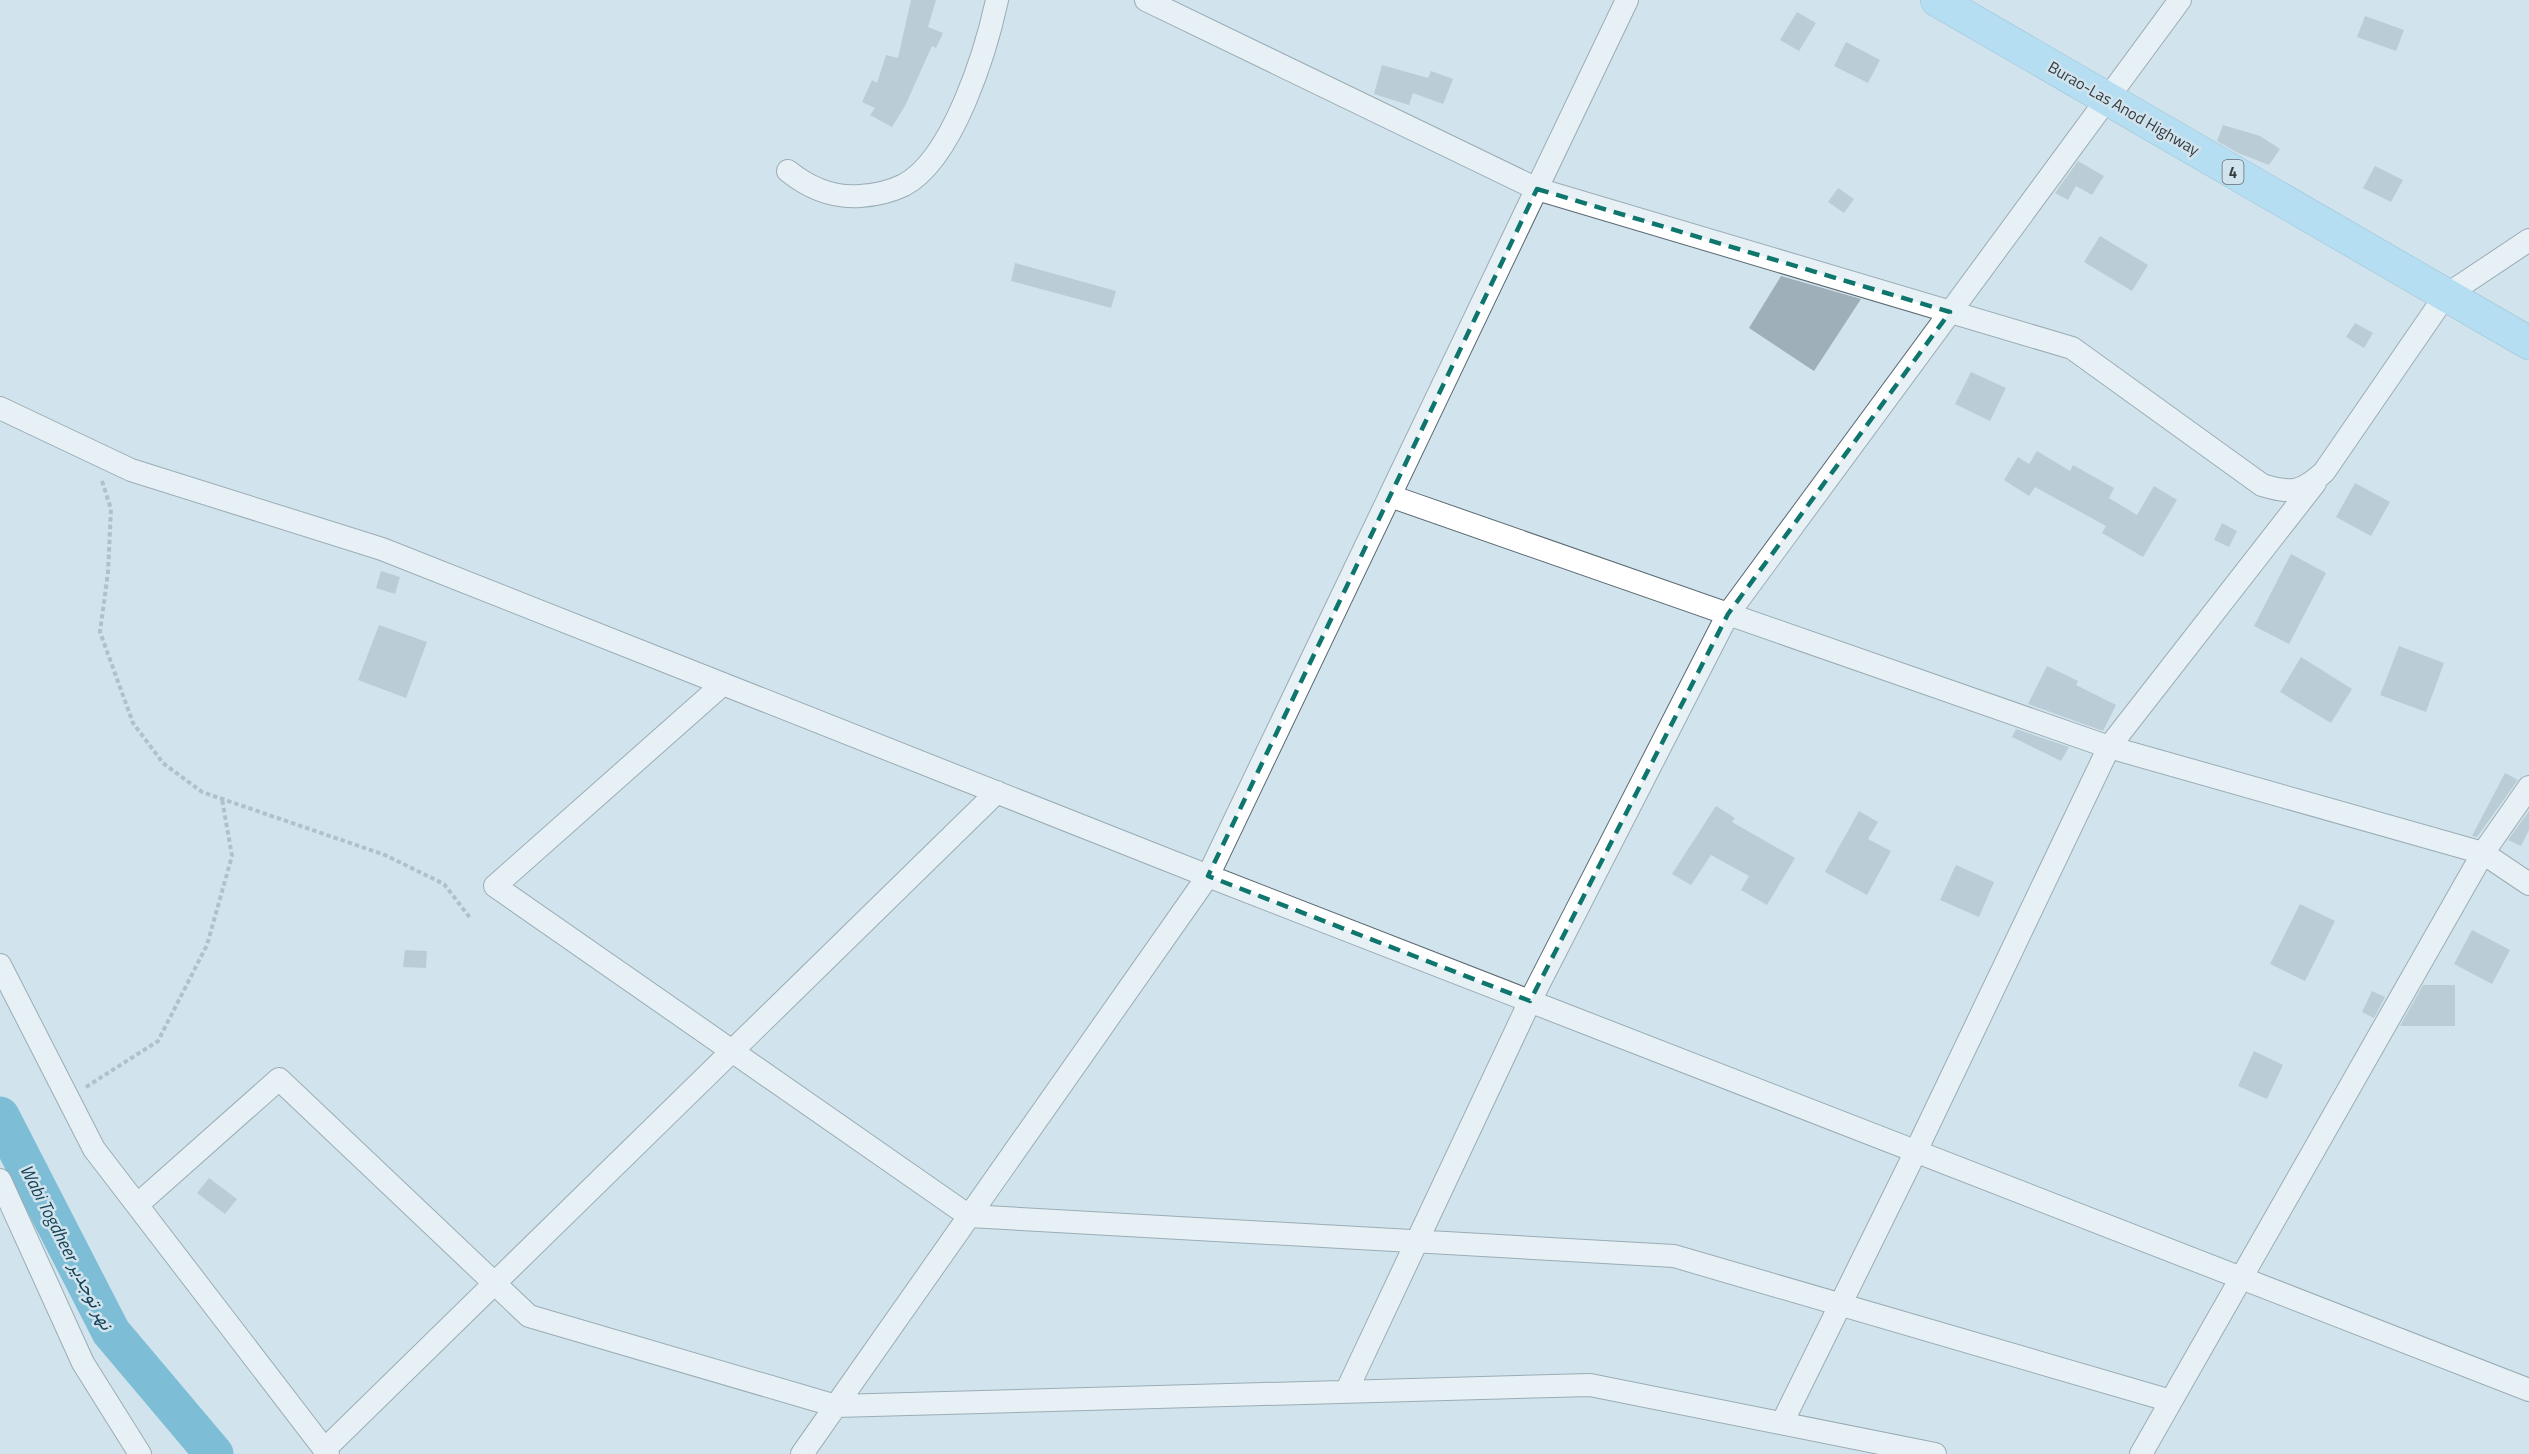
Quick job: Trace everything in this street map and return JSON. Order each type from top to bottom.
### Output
[{"type":"highway","name":"Burao-Las Anod Highway","points":[[1937,0],[2529,343]]},
{"type":"street","points":[[788,171],[802,183],[826,192],[848,196],[880,194],[904,185],[922,172],[950,133],[970,87],[997,0]]},
{"type":"street","points":[[1146,0],[1537,189],[2072,348],[2262,485],[2292,491],[2306,488],[2324,472]]},
{"type":"street","points":[[802,1454],[1208,876],[1627,0]]},
{"type":"street","points":[[1346,1392],[1530,1001],[1728,614],[2180,0]]},
{"type":"street","points":[[1782,1423],[1916,1151],[2109,747],[2324,472],[2445,296],[2529,240]]},
{"type":"street","points":[[0,408],[131,470],[382,549],[1208,876],[2529,1390]]},
{"type":"street","points":[[1390,496],[2109,747],[2483,853],[2529,884]]},
{"type":"street","points":[[723,684],[495,886],[969,1216],[1674,1256],[2171,1401]]},
{"type":"street","points":[[2141,1454],[2483,853],[2529,787]]},
{"type":"street","points":[[0,965],[94,1149],[326,1452],[495,1283],[997,792]]},
{"type":"street","points":[[137,1205],[279,1079],[529,1316],[836,1406],[1590,1385],[1935,1454]]},
{"type":"street","points":[[0,1180],[83,1363],[140,1454]]},
{"type":"path","points":[[93,452],[111,508],[108,572],[100,632],[133,723],[163,763],[202,792],[394,860],[444,884],[471,919]]},
{"type":"path","points":[[68,1099],[158,1041],[207,945],[232,856],[222,799]]},
{"type":"highlighted area","points":[[1537,189],[1950,312],[1728,614],[1530,1001],[1208,876]]},
{"type":"building","points":[[911,0],[936,0],[928,27],[943,33],[936,48],[932,46],[905,106],[892,127],[870,115],[875,108],[862,102],[872,80],[877,83],[886,55],[898,58]]},
{"type":"building","points":[[1797,12],[1816,23],[1799,51],[1780,40]]},
{"type":"building","points":[[2365,16],[2404,30],[2396,51],[2357,37]]},
{"type":"building","points":[[1846,42],[1880,60],[1868,83],[1834,66]]},
{"type":"building","points":[[1382,65],[1428,78],[1431,71],[1453,79],[1443,104],[1413,93],[1409,105],[1374,94]]},
{"type":"building","points":[[2223,125],[2260,136],[2280,149],[2269,165],[2238,153],[2217,141]]},
{"type":"building","points":[[2078,161],[2104,176],[2092,195],[2076,186],[2068,200],[2055,193]]},
{"type":"building","points":[[2375,166],[2403,180],[2391,202],[2363,188]]},
{"type":"building","points":[[1838,188],[1854,199],[1844,213],[1828,202]]},
{"type":"building","points":[[2100,236],[2148,265],[2132,291],[2084,262]]},
{"type":"building","points":[[1015,263],[1116,291],[1111,308],[1011,281]]},
{"type":"building","points":[[1781,276],[1861,299],[1814,371],[1749,328]]},
{"type":"building","points":[[2355,323],[2373,333],[2364,348],[2346,337]]},
{"type":"building","points":[[1971,372],[2006,388],[1990,421],[1955,404]]},
{"type":"building","points":[[2037,451],[2070,471],[2073,465],[2114,488],[2109,498],[2137,515],[2154,486],[2177,500],[2143,557],[2102,533],[2106,526],[2035,487],[2029,496],[2004,480],[2018,457],[2029,464]]},
{"type":"building","points":[[2355,483],[2390,502],[2371,536],[2336,517]]},
{"type":"building","points":[[2222,523],[2237,531],[2229,547],[2214,540]]},
{"type":"building","points":[[2291,554],[2326,573],[2289,644],[2254,626]]},
{"type":"building","points":[[381,571],[400,577],[395,594],[376,588]]},
{"type":"building","points":[[379,625],[427,642],[406,698],[358,680]]},
{"type":"building","points":[[2399,646],[2444,663],[2426,712],[2380,695]]},
{"type":"building","points":[[2301,657],[2352,689],[2331,723],[2280,692]]},
{"type":"building","points":[[2047,666],[2078,681],[2076,685],[2116,705],[2103,731],[2028,704]]},
{"type":"building","points":[[2016,729],[2069,747],[2061,761],[2012,737]]},
{"type":"building","points":[[2505,773],[2518,780],[2477,837],[2472,836]]},
{"type":"building","points":[[1716,806],[1735,818],[1732,822],[1795,858],[1767,905],[1741,890],[1749,876],[1711,855],[1691,885],[1672,874]]},
{"type":"building","points":[[1859,811],[1878,822],[1868,839],[1891,851],[1867,895],[1825,872]]},
{"type":"building","points":[[2529,811],[2529,830],[2521,846],[2508,840]]},
{"type":"building","points":[[1956,865],[1994,882],[1979,917],[1940,900]]},
{"type":"building","points":[[2300,904],[2335,921],[2305,981],[2270,964]]},
{"type":"building","points":[[2472,930],[2510,950],[2492,984],[2454,964]]},
{"type":"building","points":[[405,950],[427,951],[426,968],[403,967]]},
{"type":"building","points":[[2423,985],[2455,985],[2455,1026],[2400,1026]]},
{"type":"building","points":[[2372,991],[2385,997],[2374,1018],[2362,1012]]},
{"type":"building","points":[[2254,1051],[2283,1065],[2267,1099],[2238,1086]]},
{"type":"building","points":[[209,1178],[237,1199],[225,1214],[197,1193]]},
{"type":"waterway","name":"Wabi Togdheer نهر توجدير","points":[[0,1116],[111,1332],[214,1454]]}]
